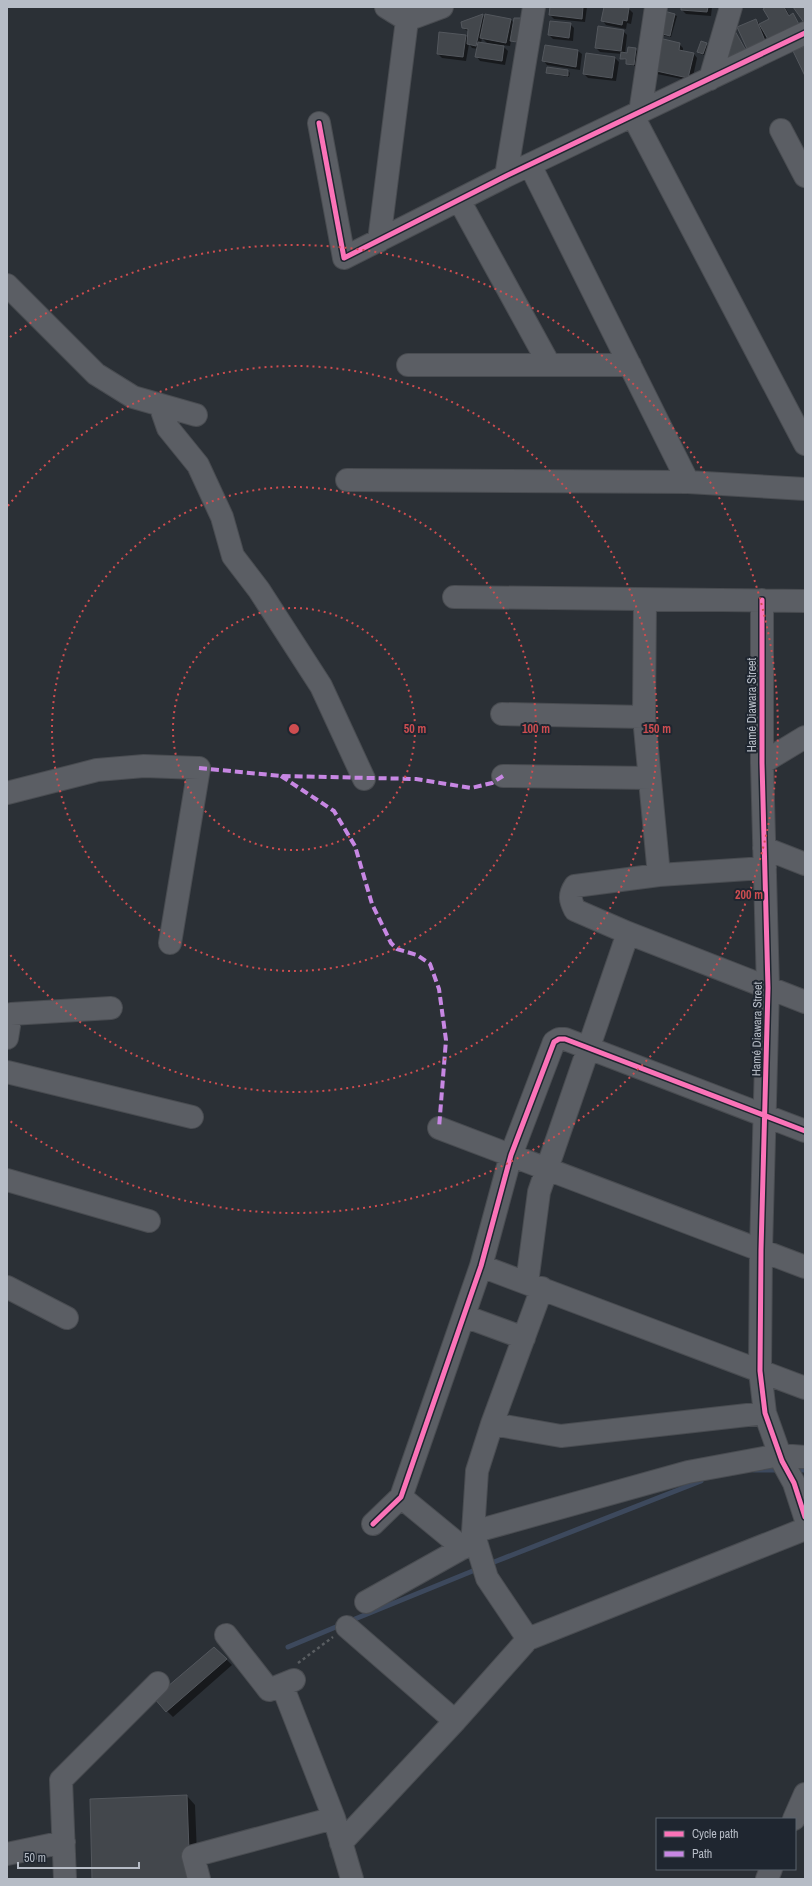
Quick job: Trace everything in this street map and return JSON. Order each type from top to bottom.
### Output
[{"type":"street","points":[[386,7],[412,13],[442,7]]},
{"type":"street","points":[[506,176],[534,7]]},
{"type":"street","points":[[656,7],[636,114],[805,444]]},
{"type":"street","points":[[710,79],[731,7]]},
{"type":"street","points":[[379,241],[412,13]]},
{"type":"street","points":[[319,122],[344,258],[506,176],[805,33]]},
{"type":"street","points":[[781,130],[805,176]]},
{"type":"street","points":[[530,165],[688,482]]},
{"type":"street","points":[[459,200],[550,364]]},
{"type":"street","points":[[7,285],[96,374],[133,397],[196,415]]},
{"type":"street","points":[[408,365],[630,365]]},
{"type":"street","points":[[160,405],[168,428],[198,465],[222,517],[233,556],[259,590],[321,686],[364,779]]},
{"type":"street","points":[[347,480],[688,482],[805,489]]},
{"type":"street","points":[[454,597],[805,601]]},
{"type":"street","points":[[645,600],[644,717],[659,875]]},
{"type":"street","name":"Hamé Diawara Street","points":[[762,600],[762,763],[768,988],[761,1250],[760,1371],[765,1413],[781,1458],[794,1483],[805,1518]]},
{"type":"street","points":[[502,714],[644,717]]},
{"type":"street","points":[[762,763],[805,737]]},
{"type":"street","points":[[7,793],[97,770],[144,766],[199,768],[170,943]]},
{"type":"street","points":[[503,776],[649,778]]},
{"type":"street","points":[[805,864],[765,858],[659,875],[575,886],[570,894],[571,902],[575,910],[628,933],[805,1002]]},
{"type":"street","points":[[476,1552],[477,1471],[492,1424],[524,1338],[535,1286],[539,1192],[628,933]]},
{"type":"street","points":[[7,1038],[11,1014],[111,1008]]},
{"type":"street","points":[[373,1524],[400,1497],[481,1266],[511,1156],[554,1042],[559,1039],[565,1039],[805,1131]]},
{"type":"street","points":[[7,1072],[192,1117]]},
{"type":"street","points":[[438,1128],[805,1267]]},
{"type":"street","points":[[7,1180],[149,1221]]},
{"type":"street","points":[[481,1266],[805,1388]]},
{"type":"street","points":[[7,1287],[67,1318]]},
{"type":"street","points":[[464,1316],[524,1338]]},
{"type":"street","points":[[492,1424],[561,1436],[765,1413]]},
{"type":"street","points":[[366,1602],[476,1552],[688,1472],[781,1458],[805,1457]]},
{"type":"street","points":[[400,1497],[476,1552],[528,1639]]},
{"type":"street","points":[[341,1843],[455,1721],[528,1639],[805,1529]]},
{"type":"street","points":[[347,1627],[455,1721]]},
{"type":"street","points":[[226,1635],[269,1690],[289,1682],[334,1818],[352,1879]]},
{"type":"street","points":[[65,1879],[61,1780],[158,1683]]},
{"type":"street","points":[[794,1818],[805,1794]]},
{"type":"street","points":[[200,1879],[193,1856],[334,1818]]},
{"type":"street","points":[[7,1854],[64,1842]]},
{"type":"path","points":[[289,1682],[292,1667],[347,1627]]},
{"type":"building","points":[[550,7],[583,7],[582,19],[549,15]]},
{"type":"building","points":[[604,7],[629,8],[627,21],[623,20],[622,25],[601,21]]},
{"type":"building","points":[[681,7],[708,7],[707,12],[681,10]]},
{"type":"building","points":[[766,7],[784,7],[789,16],[793,13],[801,28],[771,44],[759,24],[769,19],[763,9]]},
{"type":"building","points":[[793,7],[805,7],[805,24]]},
{"type":"building","points":[[664,11],[675,14],[670,36],[659,33]]},
{"type":"building","points":[[483,14],[476,46],[467,44],[468,29],[462,28],[461,22]]},
{"type":"building","points":[[485,14],[511,19],[506,43],[480,38]]},
{"type":"building","points":[[514,18],[522,18],[517,42],[510,41]]},
{"type":"building","points":[[756,19],[766,43],[748,51],[737,27]]},
{"type":"building","points":[[550,21],[571,23],[569,38],[548,35]]},
{"type":"building","points":[[598,26],[624,30],[621,51],[595,48]]},
{"type":"building","points":[[735,31],[748,54],[731,63],[726,56]]},
{"type":"building","points":[[439,32],[466,35],[463,57],[437,54]]},
{"type":"building","points":[[659,38],[680,43],[679,50],[694,53],[688,78],[652,70]]},
{"type":"building","points":[[701,41],[707,43],[703,54],[697,52]]},
{"type":"building","points":[[478,42],[504,46],[502,61],[475,57]]},
{"type":"building","points":[[545,45],[578,50],[576,67],[542,61]]},
{"type":"building","points":[[805,46],[805,76],[793,51]]},
{"type":"building","points":[[628,47],[636,48],[634,65],[626,64],[626,59],[620,59],[621,52],[627,53]]},
{"type":"building","points":[[586,53],[615,57],[612,78],[583,74]]},
{"type":"building","points":[[547,67],[568,70],[568,76],[546,73]]},
{"type":"building","points":[[214,1647],[227,1659],[166,1712],[154,1698]]},
{"type":"building","points":[[187,1795],[190,1879],[92,1879],[90,1799]]},
{"type":"waterway","points":[[754,1470],[780,1470]]},
{"type":"waterway","points":[[794,1470],[805,1470]]},
{"type":"waterway","points":[[489,1564],[701,1481]]},
{"type":"waterway","points":[[350,1621],[480,1568]]},
{"type":"waterway","points":[[288,1647],[343,1624]]},
{"type":"marked path","points":[[199,768],[281,776],[416,779],[471,788],[492,783],[503,776]]},
{"type":"marked path","points":[[281,776],[334,811],[355,846],[372,904],[391,943],[397,949],[417,955],[430,964],[439,989],[446,1040],[439,1128]]},
{"type":"cycle path","points":[[319,123],[344,258],[506,176],[805,33]]},
{"type":"cycle path","points":[[762,600],[762,763],[768,988],[761,1250],[760,1371],[765,1413],[782,1461],[794,1483],[805,1517]]},
{"type":"cycle path","points":[[373,1524],[401,1497],[481,1266],[511,1155],[554,1042],[559,1039],[565,1039],[805,1131]]}]
